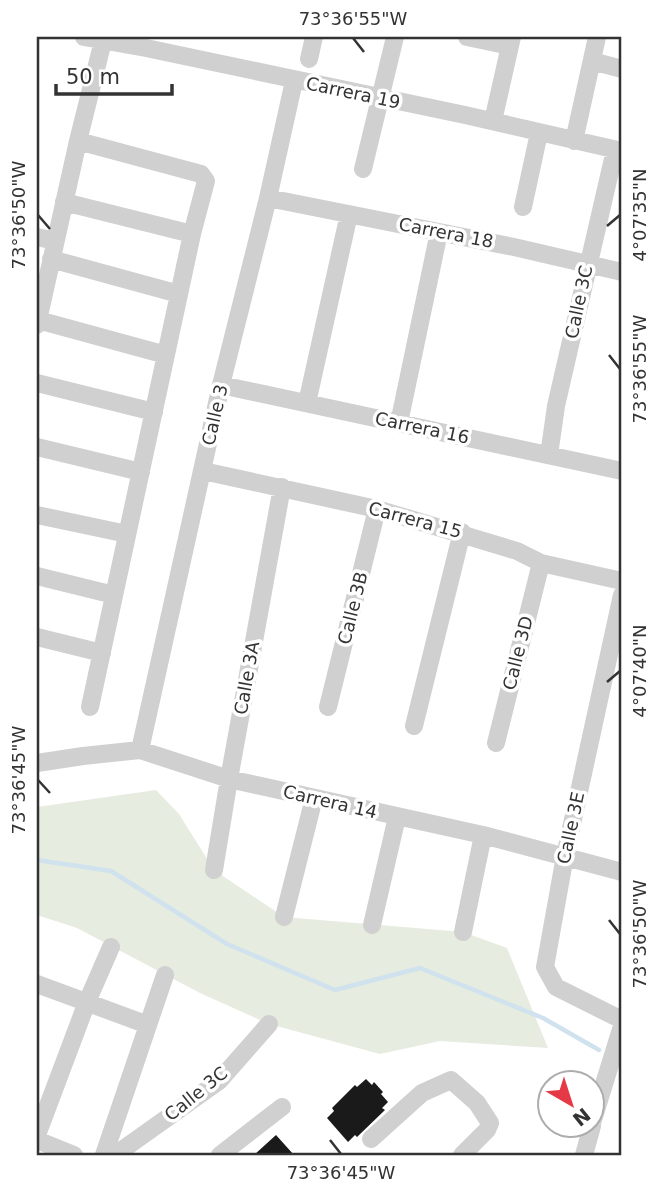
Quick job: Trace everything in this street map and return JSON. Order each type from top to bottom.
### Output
[{"type":"street","name":"Carrera 19","points":[[84,37],[103,41],[148,42],[294,80],[619,150]]},
{"type":"street","points":[[309,59],[314,37]]},
{"type":"street","points":[[363,169],[394,37]]},
{"type":"street","points":[[467,37],[511,41],[493,121]]},
{"type":"street","points":[[574,141],[597,37]]},
{"type":"street","points":[[103,41],[38,313],[166,355]]},
{"type":"street","points":[[592,61],[622,69]]},
{"type":"street","name":"Calle 3","points":[[140,750],[221,385],[268,198],[294,80]]},
{"type":"street","points":[[523,207],[539,133]]},
{"type":"street","points":[[78,141],[201,174],[206,181],[192,234],[90,707]]},
{"type":"street","name":"Calle 3C","points":[[549,455],[556,406],[588,263],[619,150]]},
{"type":"street","name":"Carrera 18","points":[[268,198],[622,272]]},
{"type":"street","points":[[64,202],[192,234]]},
{"type":"street","points":[[307,403],[349,214]]},
{"type":"street","points":[[399,423],[439,232]]},
{"type":"street","points":[[37,237],[55,241]]},
{"type":"street","points":[[51,259],[179,294]]},
{"type":"street","points":[[37,383],[154,412]]},
{"type":"street","name":"Carrera 16","points":[[221,385],[622,471]]},
{"type":"street","points":[[37,447],[141,472]]},
{"type":"street","name":"Carrera 15","points":[[203,471],[282,486],[377,509],[462,532],[517,551],[541,563],[622,581]]},
{"type":"street","name":"Calle 3A","points":[[214,870],[282,486]]},
{"type":"street","name":"Calle 3B","points":[[328,707],[377,509]]},
{"type":"street","points":[[37,515],[127,534]]},
{"type":"street","points":[[414,726],[462,532]]},
{"type":"street","name":"Calle 3D","points":[[496,743],[541,563]]},
{"type":"street","points":[[37,576],[114,594]]},
{"type":"street","name":"Calle 3E","points":[[622,595],[565,856],[545,967],[556,987],[622,1020]]},
{"type":"street","points":[[37,636],[102,653]]},
{"type":"street","name":"Carrera 14","points":[[37,764],[140,750],[229,779],[483,835],[622,872]]},
{"type":"street","points":[[284,917],[314,798]]},
{"type":"street","points":[[372,925],[397,817]]},
{"type":"street","points":[[463,932],[483,835]]},
{"type":"street","points":[[74,1155],[37,1138],[87,1002],[111,947]]},
{"type":"street","points":[[104,1155],[165,975]]},
{"type":"street","points":[[37,984],[148,1025]]},
{"type":"street","name":"Calle 3C","points":[[115,1155],[219,1081],[269,1024]]},
{"type":"street","points":[[606,1078],[622,1026]]},
{"type":"street","points":[[371,1139],[422,1093],[451,1080],[477,1103],[490,1123],[487,1130],[462,1155]]},
{"type":"street","points":[[220,1155],[282,1107]]},
{"type":"shaded area","points":[[156,790],[179,814],[214,870],[284,917],[463,932],[507,948],[548,1048],[440,1041],[380,1054],[269,1024],[200,993],[77,928],[37,915],[37,807]]},
{"type":"building","points":[[366,1079],[372,1085],[374,1082],[388,1102],[382,1108],[385,1110],[357,1137],[355,1135],[348,1142],[327,1118],[334,1111],[332,1108],[355,1085],[357,1087]]},
{"type":"building","points":[[276,1135],[294,1155],[254,1155]]},
{"type":"waterway","points":[[37,860],[111,871],[227,944],[335,990],[420,968],[543,1018],[599,1050]]}]
